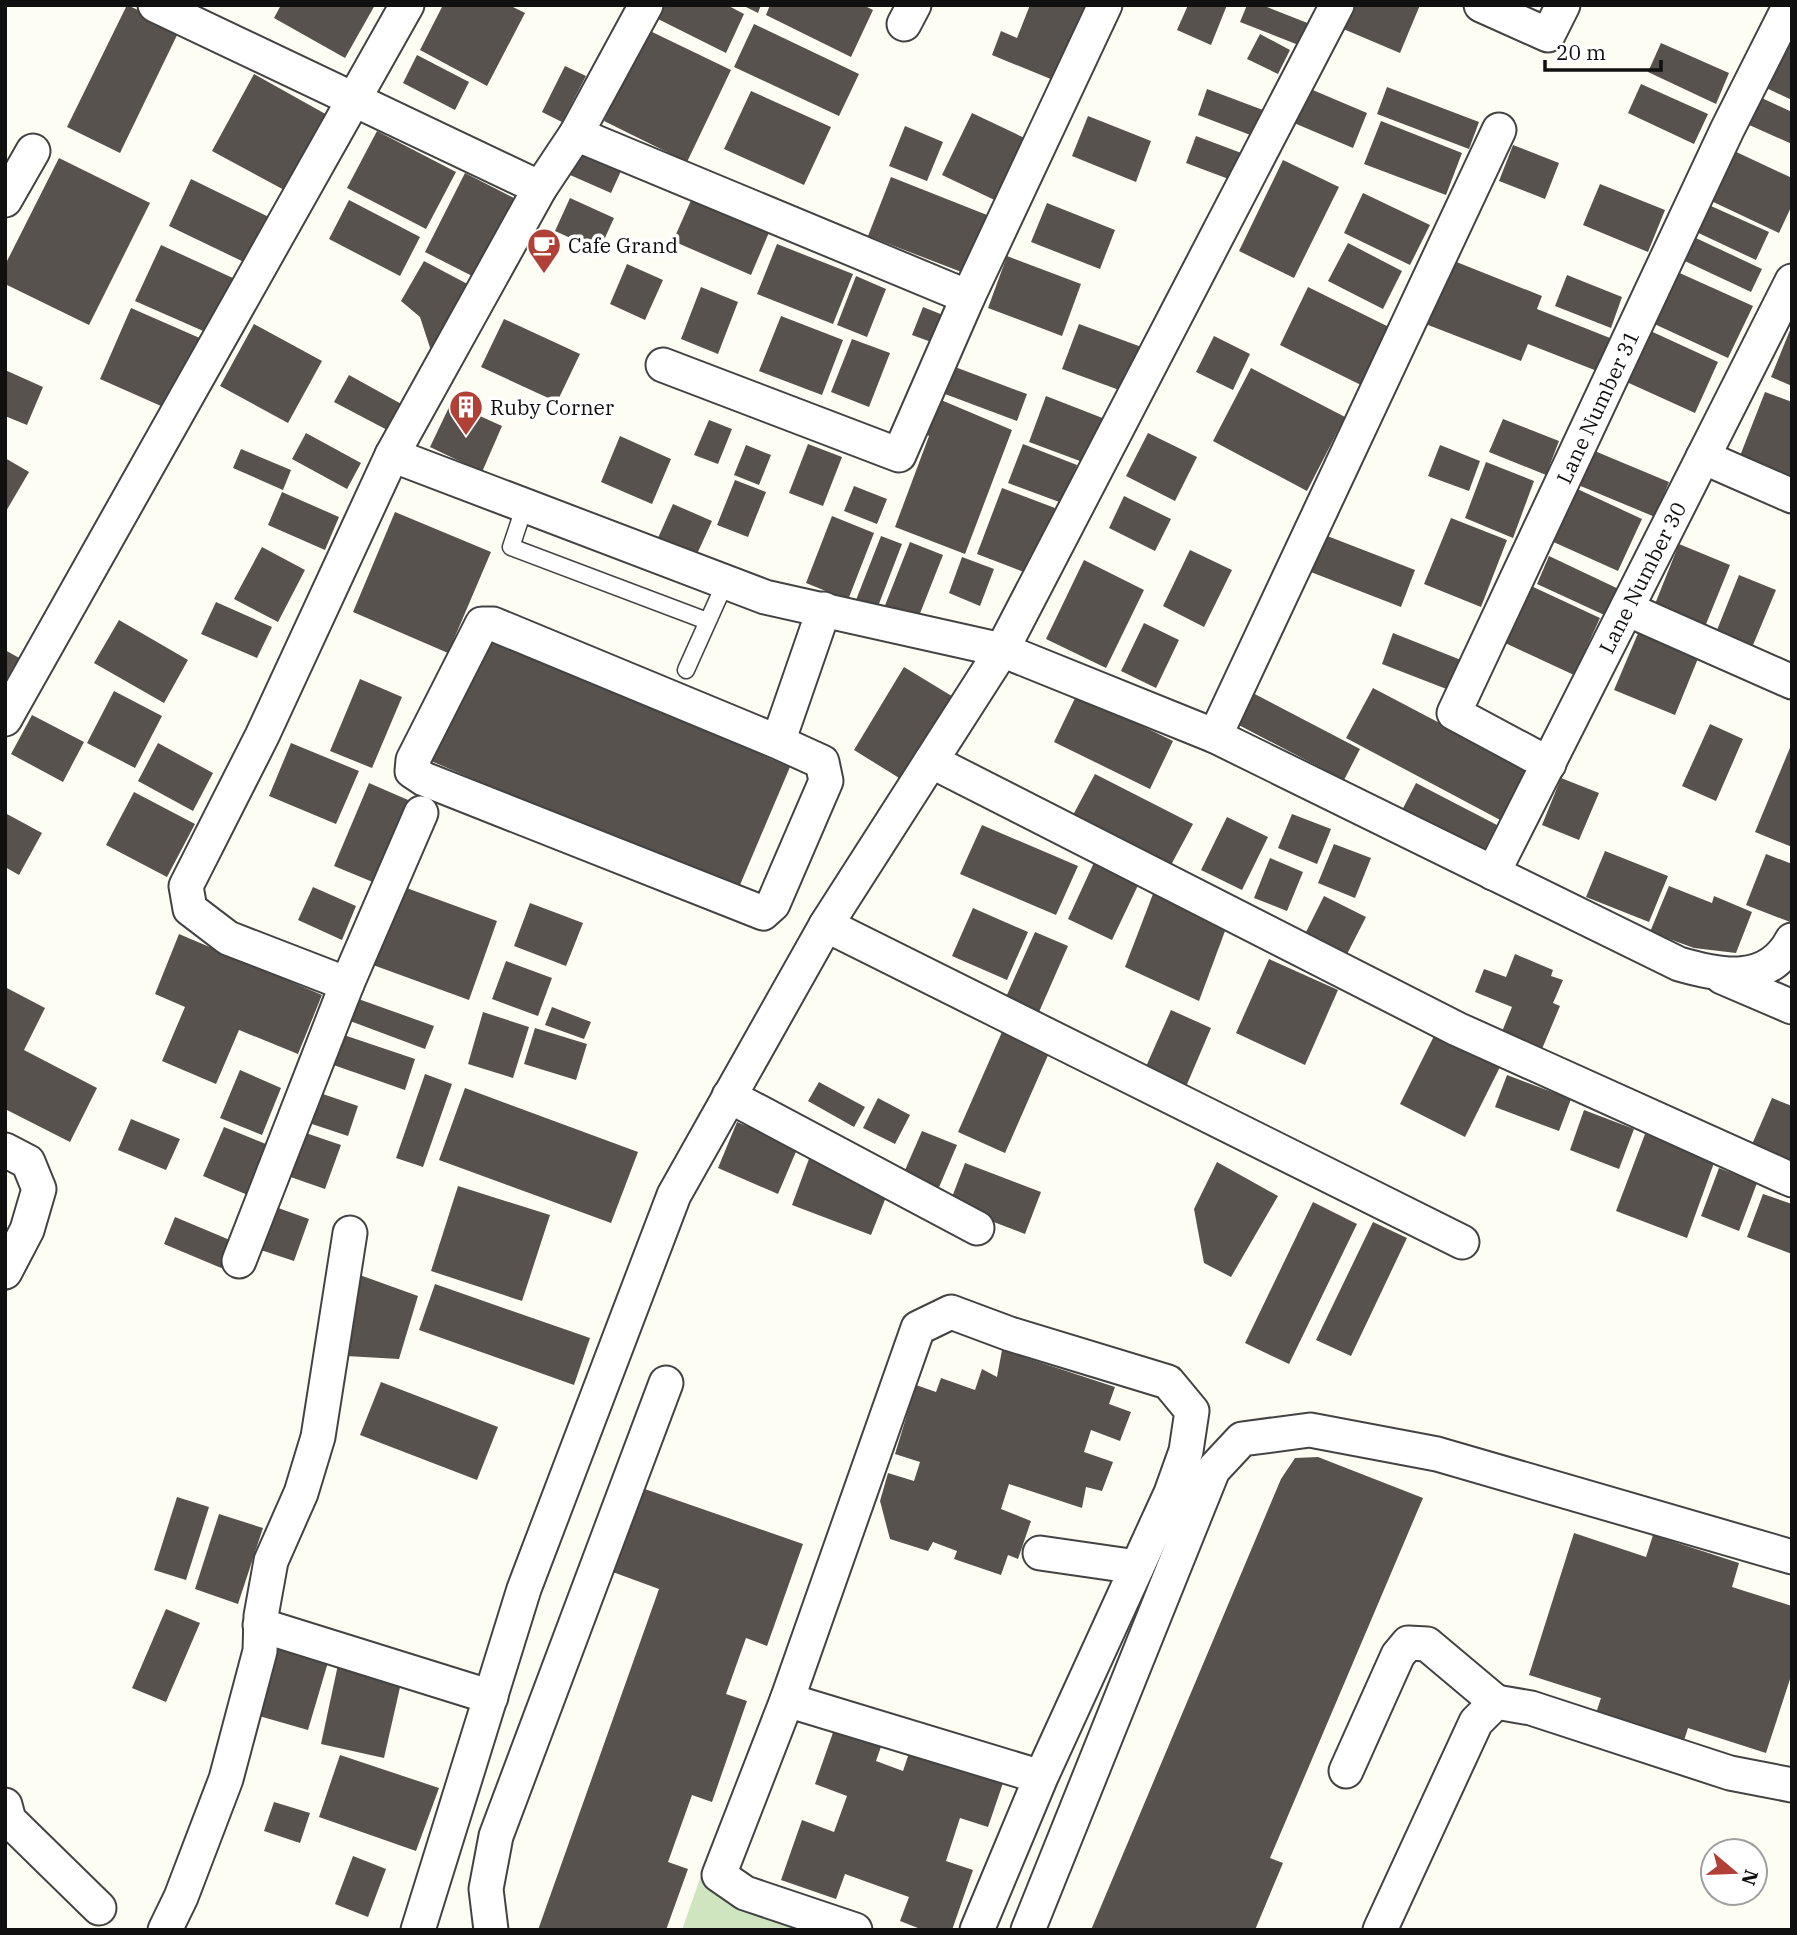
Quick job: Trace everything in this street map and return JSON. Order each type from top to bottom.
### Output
[{"type":"street","points":[[155,5],[540,188]]},
{"type":"street","points":[[5,719],[407,5]]},
{"type":"street","points":[[347,984],[228,938],[190,909],[186,886],[262,736],[392,454],[540,188],[576,134],[646,5]]},
{"type":"street","points":[[663,365],[900,455],[968,297],[1105,5]]},
{"type":"street","points":[[418,1930],[524,1589],[674,1195],[825,925],[1002,650],[1337,5]]},
{"type":"street","points":[[1481,5],[1548,35],[1563,5]]},
{"type":"street","name":"Lane Number 31","points":[[1549,764],[1454,713],[1727,130],[1790,5]]},
{"type":"street","points":[[1215,736],[1499,130]]},
{"type":"street","points":[[576,134],[968,297]]},
{"type":"street","points":[[5,200],[33,151]]},
{"type":"street","name":"Lane Number 30","points":[[1493,873],[1791,284]]},
{"type":"street","points":[[392,454],[765,597],[1002,650],[1215,736],[1679,964],[1720,976],[1792,1007]]},
{"type":"street","points":[[1703,457],[1792,496]]},
{"type":"street","points":[[778,742],[824,609]]},
{"type":"street","points":[[1627,609],[1792,682]]},
{"type":"street","points":[[482,624],[493,624],[778,742],[822,762],[826,781],[773,905],[763,913],[424,779],[412,771],[413,760],[482,624]]},
{"type":"street","points":[[931,761],[1457,1029],[1792,1180]]},
{"type":"street","points":[[239,1261],[347,984],[421,813]]},
{"type":"street","points":[[825,925],[1462,1242]]},
{"type":"street","points":[[1720,976],[1757,973],[1786,952],[1792,940]]},
{"type":"street","points":[[729,1096],[977,1228]]},
{"type":"street","points":[[5,1150],[28,1162],[39,1189],[27,1230],[5,1272]]},
{"type":"street","points":[[164,1930],[181,1898],[226,1779],[260,1651],[260,1625],[271,1561],[301,1493],[318,1437],[350,1233]]},
{"type":"street","points":[[855,1930],[745,1894],[719,1875],[787,1700],[918,1328],[951,1312],[1010,1334],[1168,1382],[1192,1411],[1186,1451],[1137,1567],[1041,1777],[977,1930]]},
{"type":"street","points":[[491,1930],[486,1889],[496,1836],[666,1383]]},
{"type":"street","points":[[1028,1930],[1213,1470],[1242,1439],[1310,1430],[1437,1454],[1792,1557]]},
{"type":"street","points":[[1040,1553],[1137,1567]]},
{"type":"street","points":[[260,1625],[491,1697]]},
{"type":"street","points":[[1346,1771],[1398,1655],[1408,1643],[1427,1644],[1496,1702],[1531,1708],[1730,1773],[1792,1785]]},
{"type":"street","points":[[787,1700],[1041,1777]]},
{"type":"street","points":[[1380,1930],[1476,1722],[1496,1702]]},
{"type":"street","points":[[5,1805],[9,1820],[99,1908]]},
{"type":"lane","points":[[525,505],[510,547],[707,621]]},
{"type":"lane","points":[[686,670],[726,581]]},
{"type":"green space","points":[[703,1870],[849,1930],[682,1930]]},
{"type":"building","points":[[127,5],[180,29],[120,153],[67,127]]},
{"type":"building","points":[[281,5],[375,5],[345,58],[274,18]]},
{"type":"building","points":[[443,5],[509,5],[525,13],[487,86],[420,50]]},
{"type":"building","points":[[662,5],[727,5],[744,14],[726,53],[656,18]]},
{"type":"building","points":[[742,5],[761,5],[758,13]]},
{"type":"building","points":[[770,5],[863,5],[873,10],[851,57],[766,15]]},
{"type":"building","points":[[1030,5],[1090,5],[1058,82],[992,55],[1001,31],[1017,38]]},
{"type":"building","points":[[1188,5],[1227,5],[1211,45],[1177,30]]},
{"type":"building","points":[[1247,5],[1262,5],[1310,24],[1301,46],[1240,22]]},
{"type":"building","points":[[1350,5],[1420,5],[1400,53],[1341,28]]},
{"type":"building","points":[[1792,15],[1792,100],[1760,85]]},
{"type":"building","points":[[754,24],[859,74],[839,116],[734,67]]},
{"type":"building","points":[[648,30],[731,70],[687,162],[604,121]]},
{"type":"building","points":[[1260,34],[1290,50],[1278,74],[1247,59]]},
{"type":"building","points":[[1661,43],[1729,73],[1716,104],[1648,72]]},
{"type":"building","points":[[417,55],[469,82],[455,110],[403,83]]},
{"type":"building","points":[[565,66],[586,76],[562,122],[542,112]]},
{"type":"building","points":[[254,74],[329,116],[288,192],[212,151]]},
{"type":"building","points":[[1641,84],[1708,114],[1694,144],[1628,113]]},
{"type":"building","points":[[1387,87],[1479,122],[1469,149],[1377,114]]},
{"type":"building","points":[[1308,88],[1367,113],[1353,148],[1294,123]]},
{"type":"building","points":[[1207,89],[1263,110],[1253,136],[1198,115]]},
{"type":"building","points":[[751,91],[831,127],[804,185],[724,149]]},
{"type":"building","points":[[1751,93],[1792,112],[1792,144],[1738,120]]},
{"type":"building","points":[[972,113],[1033,142],[1003,204],[942,175]]},
{"type":"building","points":[[1088,116],[1151,141],[1136,182],[1072,156]]},
{"type":"building","points":[[1381,121],[1462,153],[1446,195],[1364,164]]},
{"type":"building","points":[[905,126],[943,142],[927,181],[889,166]]},
{"type":"building","points":[[377,131],[456,172],[426,229],[347,188]]},
{"type":"building","points":[[1196,136],[1252,157],[1242,184],[1186,163]]},
{"type":"building","points":[[586,141],[626,160],[611,193],[570,175]]},
{"type":"building","points":[[1513,145],[1559,163],[1545,199],[1499,181]]},
{"type":"building","points":[[1730,149],[1792,178],[1792,205],[1779,233],[1707,199]]},
{"type":"building","points":[[59,158],[150,203],[89,325],[5,284],[5,265]]},
{"type":"building","points":[[1283,160],[1339,187],[1294,278],[1239,251]]},
{"type":"building","points":[[465,173],[518,200],[478,279],[425,252]]},
{"type":"building","points":[[891,177],[987,215],[964,273],[868,236]]},
{"type":"building","points":[[191,179],[271,218],[248,264],[169,226]]},
{"type":"building","points":[[1600,184],[1665,210],[1648,252],[1583,225]]},
{"type":"building","points":[[696,189],[773,223],[751,275],[673,241]]},
{"type":"building","points":[[1363,193],[1430,225],[1410,265],[1344,233]]},
{"type":"building","points":[[570,198],[614,218],[599,251],[555,231]]},
{"type":"building","points":[[349,200],[420,237],[400,276],[329,239]]},
{"type":"building","points":[[1702,202],[1769,232],[1756,260],[1690,229]]},
{"type":"building","points":[[1047,203],[1115,230],[1100,269],[1031,242]]},
{"type":"building","points":[[1683,232],[1762,269],[1751,292],[1672,255]]},
{"type":"building","points":[[1348,243],[1402,271],[1383,309],[1328,281]]},
{"type":"building","points":[[777,244],[853,274],[833,324],[757,294]]},
{"type":"building","points":[[161,245],[235,279],[210,334],[135,301]]},
{"type":"building","points":[[1007,256],[1081,284],[1062,336],[988,308]]},
{"type":"building","points":[[1449,259],[1542,296],[1537,309],[1610,338],[1597,371],[1528,344],[1521,361],[1423,323]]},
{"type":"building","points":[[424,261],[475,288],[435,363],[420,317],[401,301]]},
{"type":"building","points":[[627,264],[663,280],[645,320],[610,304]]},
{"type":"building","points":[[1673,270],[1753,306],[1728,358],[1650,322]]},
{"type":"building","points":[[1567,275],[1622,297],[1611,328],[1555,306]]},
{"type":"building","points":[[856,276],[886,289],[867,337],[837,325]]},
{"type":"building","points":[[701,287],[738,302],[718,354],[681,339]]},
{"type":"building","points":[[1308,287],[1395,330],[1367,388],[1280,345]]},
{"type":"building","points":[[923,307],[953,319],[942,346],[912,335]]},
{"type":"building","points":[[131,308],[202,339],[170,410],[100,379]]},
{"type":"building","points":[[781,316],[843,340],[822,395],[759,371]]},
{"type":"building","points":[[504,319],[580,354],[557,402],[481,367]]},
{"type":"building","points":[[254,324],[322,361],[288,423],[220,386]]},
{"type":"building","points":[[1079,324],[1147,349],[1130,394],[1062,369]]},
{"type":"building","points":[[1792,325],[1792,386],[1771,377]]},
{"type":"building","points":[[1644,328],[1718,362],[1695,413],[1620,379]]},
{"type":"building","points":[[1214,336],[1250,354],[1233,390],[1196,372]]},
{"type":"building","points":[[852,339],[890,353],[869,407],[831,392]]},
{"type":"building","points":[[955,367],[1027,394],[1017,421],[945,394]]},
{"type":"building","points":[[1251,368],[1345,417],[1307,491],[1213,441]]},
{"type":"building","points":[[5,370],[43,387],[27,425],[5,416]]},
{"type":"building","points":[[349,375],[405,406],[391,432],[334,402]]},
{"type":"building","points":[[1765,392],[1792,402],[1792,482],[1738,461]]},
{"type":"building","points":[[1046,396],[1105,419],[1088,464],[1029,442]]},
{"type":"building","points":[[934,397],[1012,430],[965,554],[895,527],[929,436],[917,426]]},
{"type":"building","name":"Ruby Corner","points":[[451,403],[502,426],[482,472],[430,447]]},
{"type":"building","points":[[1503,419],[1559,441],[1546,475],[1489,452]]},
{"type":"building","points":[[709,420],[732,429],[718,464],[694,455]]},
{"type":"building","points":[[306,433],[361,463],[347,489],[292,459]]},
{"type":"building","points":[[1148,433],[1197,457],[1175,501],[1126,476]]},
{"type":"building","points":[[620,436],[671,459],[652,504],[601,482]]},
{"type":"building","points":[[808,444],[842,457],[823,506],[789,493]]},
{"type":"building","points":[[1023,444],[1077,465],[1062,503],[1008,483]]},
{"type":"building","points":[[746,445],[771,455],[759,485],[734,475]]},
{"type":"building","points":[[1440,445],[1480,461],[1469,491],[1428,476]]},
{"type":"building","points":[[1585,447],[1669,482],[1655,517],[1571,482]]},
{"type":"building","points":[[241,449],[291,470],[283,490],[233,468]]},
{"type":"building","points":[[5,458],[29,472],[5,513]]},
{"type":"building","points":[[1486,462],[1534,481],[1513,538],[1465,518]]},
{"type":"building","points":[[735,480],[766,492],[748,537],[717,525]]},
{"type":"building","points":[[854,486],[887,499],[877,524],[844,511]]},
{"type":"building","points":[[1573,487],[1642,519],[1618,571],[1549,540]]},
{"type":"building","points":[[1002,488],[1055,508],[1029,574],[977,554]]},
{"type":"building","points":[[282,492],[339,517],[325,550],[268,525]]},
{"type":"building","points":[[1124,496],[1171,519],[1155,551],[1109,528]]},
{"type":"building","points":[[673,504],[712,521],[697,554],[658,538]]},
{"type":"building","points":[[395,512],[491,552],[448,653],[353,612]]},
{"type":"building","points":[[832,516],[874,533],[848,600],[806,583]]},
{"type":"building","points":[[1451,518],[1507,540],[1481,607],[1424,584]]},
{"type":"building","points":[[1317,532],[1415,570],[1401,607],[1303,569]]},
{"type":"building","points":[[881,536],[902,544],[877,609],[856,600]]},
{"type":"building","points":[[910,542],[943,555],[917,621],[884,608]]},
{"type":"building","points":[[1679,544],[1730,565],[1704,629],[1653,609]]},
{"type":"building","points":[[262,547],[305,570],[278,622],[234,599]]},
{"type":"building","points":[[1190,550],[1232,570],[1204,627],[1163,606]]},
{"type":"building","points":[[1549,556],[1625,592],[1613,619],[1537,584]]},
{"type":"building","points":[[962,557],[994,569],[980,606],[949,593]]},
{"type":"building","points":[[1084,560],[1144,590],[1106,668],[1046,639]]},
{"type":"building","points":[[1739,575],[1776,590],[1753,645],[1717,630]]},
{"type":"building","points":[[1529,585],[1600,618],[1574,675],[1503,642]]},
{"type":"building","points":[[216,602],[272,627],[257,658],[201,634]]},
{"type":"building","points":[[119,620],[188,660],[164,703],[94,663]]},
{"type":"building","points":[[1144,623],[1179,640],[1156,688],[1121,671]]},
{"type":"building","points":[[1639,631],[1699,656],[1675,715],[1614,690]]},
{"type":"building","points":[[1393,633],[1461,660],[1449,690],[1382,664]]},
{"type":"building","points":[[484,636],[790,767],[737,892],[431,761]]},
{"type":"building","points":[[5,650],[30,664],[5,708]]},
{"type":"building","points":[[904,667],[955,698],[904,781],[854,750]]},
{"type":"building","points":[[360,679],[402,697],[372,768],[330,751]]},
{"type":"building","points":[[1373,688],[1533,772],[1506,823],[1346,738]]},
{"type":"building","points":[[114,691],[162,716],[135,768],[87,743]]},
{"type":"building","points":[[1249,691],[1360,749],[1344,780],[1233,722]]},
{"type":"building","points":[[1077,694],[1173,741],[1150,789],[1054,742]]},
{"type":"building","points":[[32,715],[84,742],[63,782],[11,754]]},
{"type":"building","points":[[1710,724],[1743,739],[1716,801],[1682,786]]},
{"type":"building","points":[[158,743],[213,773],[193,811],[138,781]]},
{"type":"building","points":[[291,743],[359,771],[336,824],[269,796]]},
{"type":"building","points":[[1792,743],[1792,847],[1755,832]]},
{"type":"building","points":[[1095,774],[1193,824],[1171,865],[1073,815]]},
{"type":"building","points":[[1561,778],[1599,793],[1579,840],[1542,825]]},
{"type":"building","points":[[369,783],[415,803],[380,885],[334,866]]},
{"type":"building","points":[[1416,783],[1497,825],[1479,861],[1398,818]]},
{"type":"building","points":[[134,792],[195,824],[167,877],[106,845]]},
{"type":"building","points":[[5,813],[42,833],[19,875],[5,867]]},
{"type":"building","points":[[1292,814],[1331,829],[1317,864],[1278,848]]},
{"type":"building","points":[[1227,817],[1268,837],[1242,890],[1201,870]]},
{"type":"building","points":[[982,825],[1078,866],[1056,915],[960,874]]},
{"type":"building","points":[[1334,844],[1371,858],[1355,898],[1318,883]]},
{"type":"building","points":[[1605,851],[1668,876],[1649,922],[1586,897]]},
{"type":"building","points":[[1766,854],[1792,864],[1790,922],[1746,905]]},
{"type":"building","points":[[1097,856],[1142,877],[1112,940],[1068,919]]},
{"type":"building","points":[[1270,858],[1303,872],[1287,911],[1254,898]]},
{"type":"building","points":[[401,886],[497,921],[469,1000],[373,965]]},
{"type":"building","points":[[1156,886],[1190,904],[1225,931],[1199,1001],[1125,967]]},
{"type":"building","points":[[1669,886],[1712,903],[1714,896],[1752,912],[1736,953],[1694,948],[1650,932]]},
{"type":"building","points":[[313,887],[356,906],[342,940],[298,920]]},
{"type":"building","points":[[1324,896],[1366,917],[1345,958],[1303,938]]},
{"type":"building","points":[[530,903],[583,923],[566,966],[514,946]]},
{"type":"building","points":[[973,908],[1028,932],[1007,980],[952,956]]},
{"type":"building","points":[[1035,932],[1068,946],[1039,1012],[1006,997]]},
{"type":"building","points":[[179,934],[322,995],[298,1054],[239,1030],[216,1084],[162,1061],[185,1007],[155,994]]},
{"type":"building","points":[[1515,954],[1553,970],[1551,976],[1563,980],[1553,1003],[1560,1006],[1539,1056],[1499,1039],[1512,1007],[1475,992],[1484,969],[1506,977]]},
{"type":"building","points":[[1269,959],[1338,990],[1305,1065],[1236,1033]]},
{"type":"building","points":[[506,961],[552,978],[538,1016],[492,999]]},
{"type":"building","points":[[5,987],[45,1008],[24,1050],[97,1088],[70,1142],[5,1109]]},
{"type":"building","points":[[350,996],[434,1026],[425,1049],[342,1018]]},
{"type":"building","points":[[552,1007],[591,1022],[584,1039],[545,1025]]},
{"type":"building","points":[[1171,1010],[1211,1028],[1185,1089],[1144,1071]]},
{"type":"building","points":[[483,1012],[529,1027],[513,1078],[468,1064]]},
{"type":"building","points":[[535,1028],[587,1044],[576,1080],[524,1064]]},
{"type":"building","points":[[332,1031],[415,1059],[405,1090],[322,1061]]},
{"type":"building","points":[[1002,1032],[1049,1053],[1005,1153],[958,1132]]},
{"type":"building","points":[[1436,1032],[1501,1065],[1465,1137],[1400,1104]]},
{"type":"building","points":[[240,1070],[281,1088],[262,1135],[220,1118]]},
{"type":"building","points":[[425,1074],[452,1084],[423,1167],[396,1158]]},
{"type":"building","points":[[1507,1075],[1571,1099],[1559,1131],[1495,1107]]},
{"type":"building","points":[[819,1082],[865,1107],[854,1127],[808,1101]]},
{"type":"building","points":[[465,1088],[638,1152],[611,1223],[439,1160]]},
{"type":"building","points":[[311,1090],[358,1106],[348,1136],[300,1120]]},
{"type":"building","points":[[878,1098],[910,1115],[895,1144],[863,1128]]},
{"type":"building","points":[[1772,1098],[1792,1106],[1792,1167],[1750,1149]]},
{"type":"building","points":[[1584,1110],[1634,1129],[1619,1169],[1570,1150]]},
{"type":"building","points":[[131,1119],[180,1139],[166,1170],[118,1150]]},
{"type":"building","points":[[737,1122],[798,1147],[778,1194],[718,1168]]},
{"type":"building","points":[[224,1127],[271,1146],[250,1196],[203,1176]]},
{"type":"building","points":[[294,1129],[341,1145],[325,1189],[279,1173]]},
{"type":"building","points":[[922,1131],[957,1145],[937,1192],[902,1177]]},
{"type":"building","points":[[1645,1134],[1715,1160],[1687,1238],[1616,1211]]},
{"type":"building","points":[[810,1156],[890,1187],[871,1235],[792,1205]]},
{"type":"building","points":[[1217,1162],[1278,1196],[1231,1277],[1204,1263],[1194,1209]]},
{"type":"building","points":[[965,1163],[1041,1192],[1025,1234],[949,1205]]},
{"type":"building","points":[[1719,1168],[1757,1183],[1739,1231],[1701,1216]]},
{"type":"building","points":[[458,1186],[550,1215],[522,1301],[431,1271]]},
{"type":"building","points":[[1763,1194],[1792,1204],[1792,1254],[1747,1237]]},
{"type":"building","points":[[1313,1202],[1357,1224],[1289,1364],[1245,1343]]},
{"type":"building","points":[[267,1204],[309,1219],[294,1261],[252,1247]]},
{"type":"building","points":[[175,1217],[237,1243],[226,1270],[164,1244]]},
{"type":"building","points":[[1373,1222],[1407,1238],[1351,1356],[1316,1340]]},
{"type":"building","points":[[357,1274],[418,1296],[399,1359],[346,1356]]},
{"type":"building","points":[[435,1284],[590,1338],[574,1385],[419,1330]]},
{"type":"building","points":[[1002,1350],[1115,1387],[1109,1404],[1131,1412],[1120,1441],[1091,1430],[1084,1452],[1113,1462],[1102,1491],[1086,1487],[1082,1508],[1009,1484],[1001,1509],[1031,1521],[1018,1559],[1008,1555],[1001,1575],[954,1559],[957,1551],[933,1542],[928,1551],[890,1539],[880,1501],[888,1473],[914,1481],[920,1462],[895,1454],[916,1385],[936,1392],[941,1378],[975,1390],[982,1369],[997,1377]]},
{"type":"building","points":[[381,1382],[498,1427],[477,1480],[360,1435]]},
{"type":"building","points":[[1318,1457],[1423,1498],[1270,1858],[1283,1863],[1255,1930],[1091,1930],[1281,1479],[1295,1458]]},
{"type":"building","points":[[639,1487],[803,1544],[767,1646],[746,1638],[726,1694],[747,1701],[712,1802],[692,1795],[668,1862],[688,1869],[666,1930],[538,1930],[659,1589],[610,1571]]},
{"type":"building","points":[[177,1497],[209,1507],[186,1580],[154,1570]]},
{"type":"building","points":[[219,1514],[263,1528],[238,1604],[195,1589]]},
{"type":"building","points":[[1574,1533],[1646,1557],[1653,1535],[1739,1563],[1732,1587],[1792,1606],[1792,1673],[1766,1753],[1688,1728],[1682,1747],[1594,1719],[1601,1698],[1529,1675]]},
{"type":"building","points":[[166,1609],[200,1623],[166,1702],[132,1688]]},
{"type":"building","points":[[282,1637],[331,1652],[308,1730],[259,1716]]},
{"type":"building","points":[[339,1660],[403,1674],[384,1758],[321,1744]]},
{"type":"building","points":[[836,1724],[883,1741],[876,1761],[903,1771],[910,1750],[1003,1783],[988,1827],[960,1818],[946,1861],[973,1870],[952,1930],[923,1930],[900,1921],[909,1897],[845,1874],[836,1899],[781,1880],[802,1820],[834,1832],[847,1796],[815,1784]]},
{"type":"building","points":[[340,1755],[439,1788],[416,1851],[319,1817]]},
{"type":"building","points":[[274,1802],[310,1813],[300,1843],[264,1831]]},
{"type":"building","points":[[353,1856],[386,1869],[368,1917],[335,1904]]},
{"type":"place","name":"Cafe Grand","points":[[544,275]]},
{"type":"place","name":"Ruby Corner","points":[[466,437]]}]
